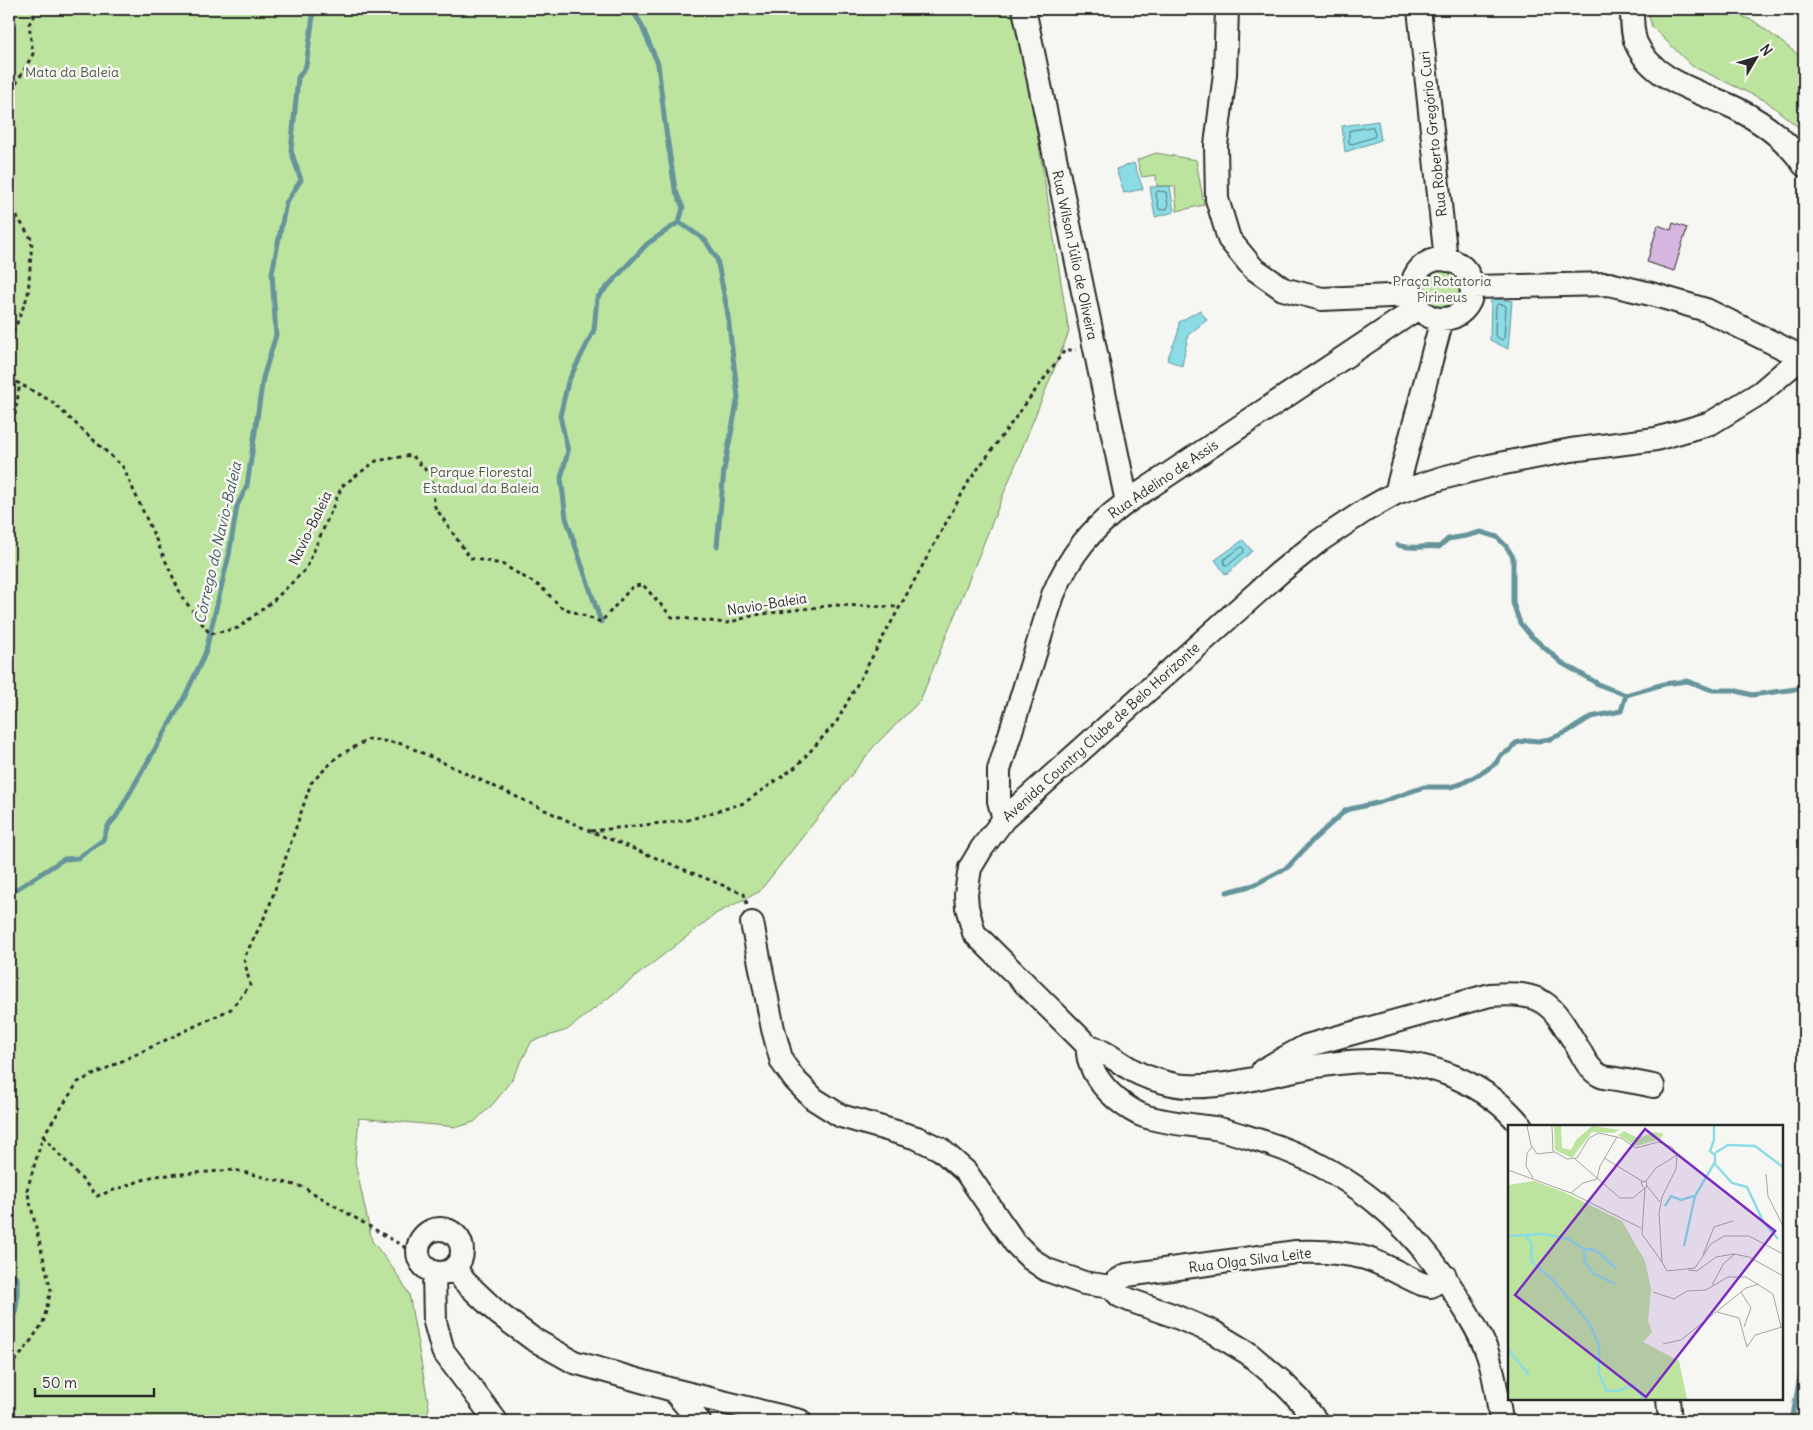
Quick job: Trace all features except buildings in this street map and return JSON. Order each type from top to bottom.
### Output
[{"type":"street","name":"Rua Wilson Júlio de Oliveira","points":[[1024,9],[1127,502]]},
{"type":"street","points":[[1226,9],[1225,74],[1216,144],[1217,198],[1229,239],[1253,268],[1283,289],[1322,299],[1415,301]]},
{"type":"street","name":"Rua Roberto Gregório Curi","points":[[1419,9],[1446,260]]},
{"type":"street","points":[[1632,9],[1636,42],[1642,53],[1664,75],[1684,87],[1736,108],[1761,123],[1781,138],[1804,165]]},
{"type":"street","points":[[1434,260],[1446,260],[1464,269],[1469,277],[1471,295],[1464,310],[1458,315],[1442,319],[1425,314],[1415,301],[1412,284],[1416,273],[1424,265],[1434,260]]},
{"type":"street","points":[[1471,287],[1610,284],[1706,310],[1803,356]]},
{"type":"street","name":"Rua Adelino de Assis","points":[[1004,819],[999,801],[999,770],[1052,594],[1063,570],[1084,541],[1104,519],[1127,502],[1415,301]]},
{"type":"street","points":[[1396,493],[1442,319]]},
{"type":"street","name":"Avenida Country Clube de Belo Horizonte","points":[[1520,1125],[1506,1110],[1478,1089],[1441,1071],[1415,1064],[1381,1060],[1342,1061],[1245,1081],[1215,1085],[1185,1086],[1137,1074],[1110,1055],[1087,1045],[974,933],[967,907],[966,894],[970,868],[982,848],[1004,819],[1279,572],[1319,541],[1366,510],[1396,493],[1442,478],[1489,466],[1571,450],[1656,439],[1711,423],[1760,393],[1803,356]]},
{"type":"street","points":[[752,922],[773,1029],[782,1062],[795,1080],[814,1099],[842,1116],[917,1138],[940,1149],[966,1172],[1015,1243],[1031,1259],[1047,1270],[1084,1283],[1111,1287],[1126,1299],[1213,1332],[1248,1353],[1299,1399],[1316,1421]]},
{"type":"street","points":[[1245,1081],[1306,1046],[1490,994],[1513,993],[1530,995],[1543,1001],[1553,1010],[1562,1021],[1586,1063],[1600,1076],[1653,1086]]},
{"type":"street","points":[[1087,1045],[1089,1062],[1098,1079],[1126,1106],[1140,1114],[1217,1128],[1289,1150],[1318,1163],[1344,1178],[1374,1200],[1422,1246],[1445,1276],[1474,1324],[1488,1354],[1496,1384],[1501,1421]]},
{"type":"street","points":[[444,1270],[460,1261],[462,1253],[461,1244],[457,1237],[443,1229],[427,1233],[421,1239],[418,1246],[418,1255],[426,1268],[444,1270],[464,1281],[499,1314],[533,1339],[566,1358],[601,1371],[800,1421]]},
{"type":"street","name":"Rua Olga Silva Leite","points":[[1111,1287],[1126,1275],[1296,1252],[1321,1251],[1367,1259],[1422,1284],[1431,1286],[1445,1276]]},
{"type":"street","points":[[444,1270],[435,1322],[443,1351],[496,1421]]},
{"type":"street","points":[[673,1390],[699,1421]]},
{"type":"street","points":[[1668,1400],[1670,1421]]},
{"type":"path","points":[[9,88],[16,84],[32,54],[29,24],[38,9]]},
{"type":"path","points":[[9,212],[16,215],[32,240],[28,295],[15,328],[9,334]]},
{"type":"path","points":[[590,831],[688,820],[744,803],[797,766],[837,721],[969,481],[1065,350],[1094,349]]},
{"type":"path","name":"Navio-Baleia","points":[[9,378],[51,401],[123,467],[182,597],[210,634],[238,628],[273,601],[306,569],[342,486],[376,462],[412,455],[430,475],[435,507],[470,558],[502,564],[541,587],[561,607],[601,622],[633,586],[643,585],[672,617],[726,623],[755,615],[835,605],[900,607]]},
{"type":"path","points":[[9,438],[12,433],[20,383]]},
{"type":"path","points":[[9,1367],[23,1352],[43,1323],[52,1290],[27,1190],[43,1136],[78,1082],[231,1009],[250,984],[244,958],[268,910],[311,784],[338,756],[369,739],[403,744],[590,831],[744,894],[752,922]]},
{"type":"path","points":[[43,1136],[96,1196],[154,1176],[235,1170],[302,1187],[418,1255]]},
{"type":"green space","name":"Parque Florestal Estadual da Baleia","points":[[9,9],[1013,9],[1027,71],[1069,332],[920,701],[875,745],[759,892],[717,913],[567,1030],[532,1041],[512,1079],[494,1103],[474,1122],[458,1127],[359,1118],[355,1162],[372,1241],[395,1271],[409,1294],[429,1407],[426,1421],[9,1421]]},
{"type":"green space","points":[[1647,9],[1722,9],[1754,21],[1804,59],[1804,135],[1797,126],[1766,101],[1692,66],[1652,27]]},
{"type":"green space","points":[[1156,153],[1196,160],[1204,205],[1177,211],[1175,186],[1157,186],[1156,175],[1142,177],[1137,160]]},
{"type":"green space","name":"Praça Rotatoria Pirineus","points":[[1442,262],[1452,264],[1461,270],[1467,279],[1469,289],[1467,299],[1461,308],[1452,314],[1442,316],[1432,314],[1423,308],[1417,299],[1415,289],[1417,279],[1423,270],[1432,264]]},
{"type":"water","points":[[1378,121],[1381,140],[1345,152],[1342,126]]},
{"type":"water","points":[[1134,163],[1143,189],[1124,193],[1116,169]]},
{"type":"water","points":[[1170,186],[1174,212],[1155,217],[1150,187]]},
{"type":"water","points":[[1491,298],[1512,301],[1508,349],[1490,340]]},
{"type":"water","points":[[1200,310],[1207,320],[1188,335],[1182,366],[1167,360],[1178,333],[1179,322]]},
{"type":"water","points":[[1243,540],[1252,551],[1226,575],[1215,560]]},
{"type":"waterway","name":"Córrego do Navio-Baleia","points":[[9,894],[64,859],[78,858],[103,840],[108,826],[116,817],[182,702],[205,654],[229,555],[237,506],[247,486],[263,378],[276,335],[272,273],[286,203],[301,180],[291,151],[298,78],[306,66],[314,9]]},
{"type":"waterway","name":"Córrego do Navio-Baleia","points":[[631,9],[640,22],[658,64],[675,189],[683,208],[679,222],[705,240],[717,259],[727,309],[738,397],[724,470],[717,546]]},
{"type":"waterway","name":"Córrego do Navio-Baleia","points":[[601,622],[566,518],[561,478],[568,451],[560,416],[568,382],[594,330],[597,298],[647,244],[679,222]]},
{"type":"waterway","points":[[1398,545],[1408,547],[1439,547],[1448,539],[1481,532],[1497,537],[1513,557],[1513,603],[1520,623],[1530,635],[1562,663],[1600,685],[1626,695],[1664,684],[1687,681],[1712,690],[1733,690],[1752,695],[1796,689],[1804,690]]},
{"type":"waterway","points":[[1227,892],[1254,885],[1288,867],[1312,841],[1346,810],[1381,802],[1424,787],[1450,787],[1461,784],[1496,763],[1501,755],[1510,750],[1516,743],[1528,740],[1550,739],[1567,732],[1591,717],[1621,711],[1626,695]]},
{"type":"waterway","name":"Córrego do Navio-Baleia","points":[[9,1272],[17,1278],[17,1302],[9,1346]]},
{"type":"waterway","points":[[1792,1421],[1804,1354]]},
{"type":"park label","name":"Mata da Baleia","points":[[72,72]]}]
